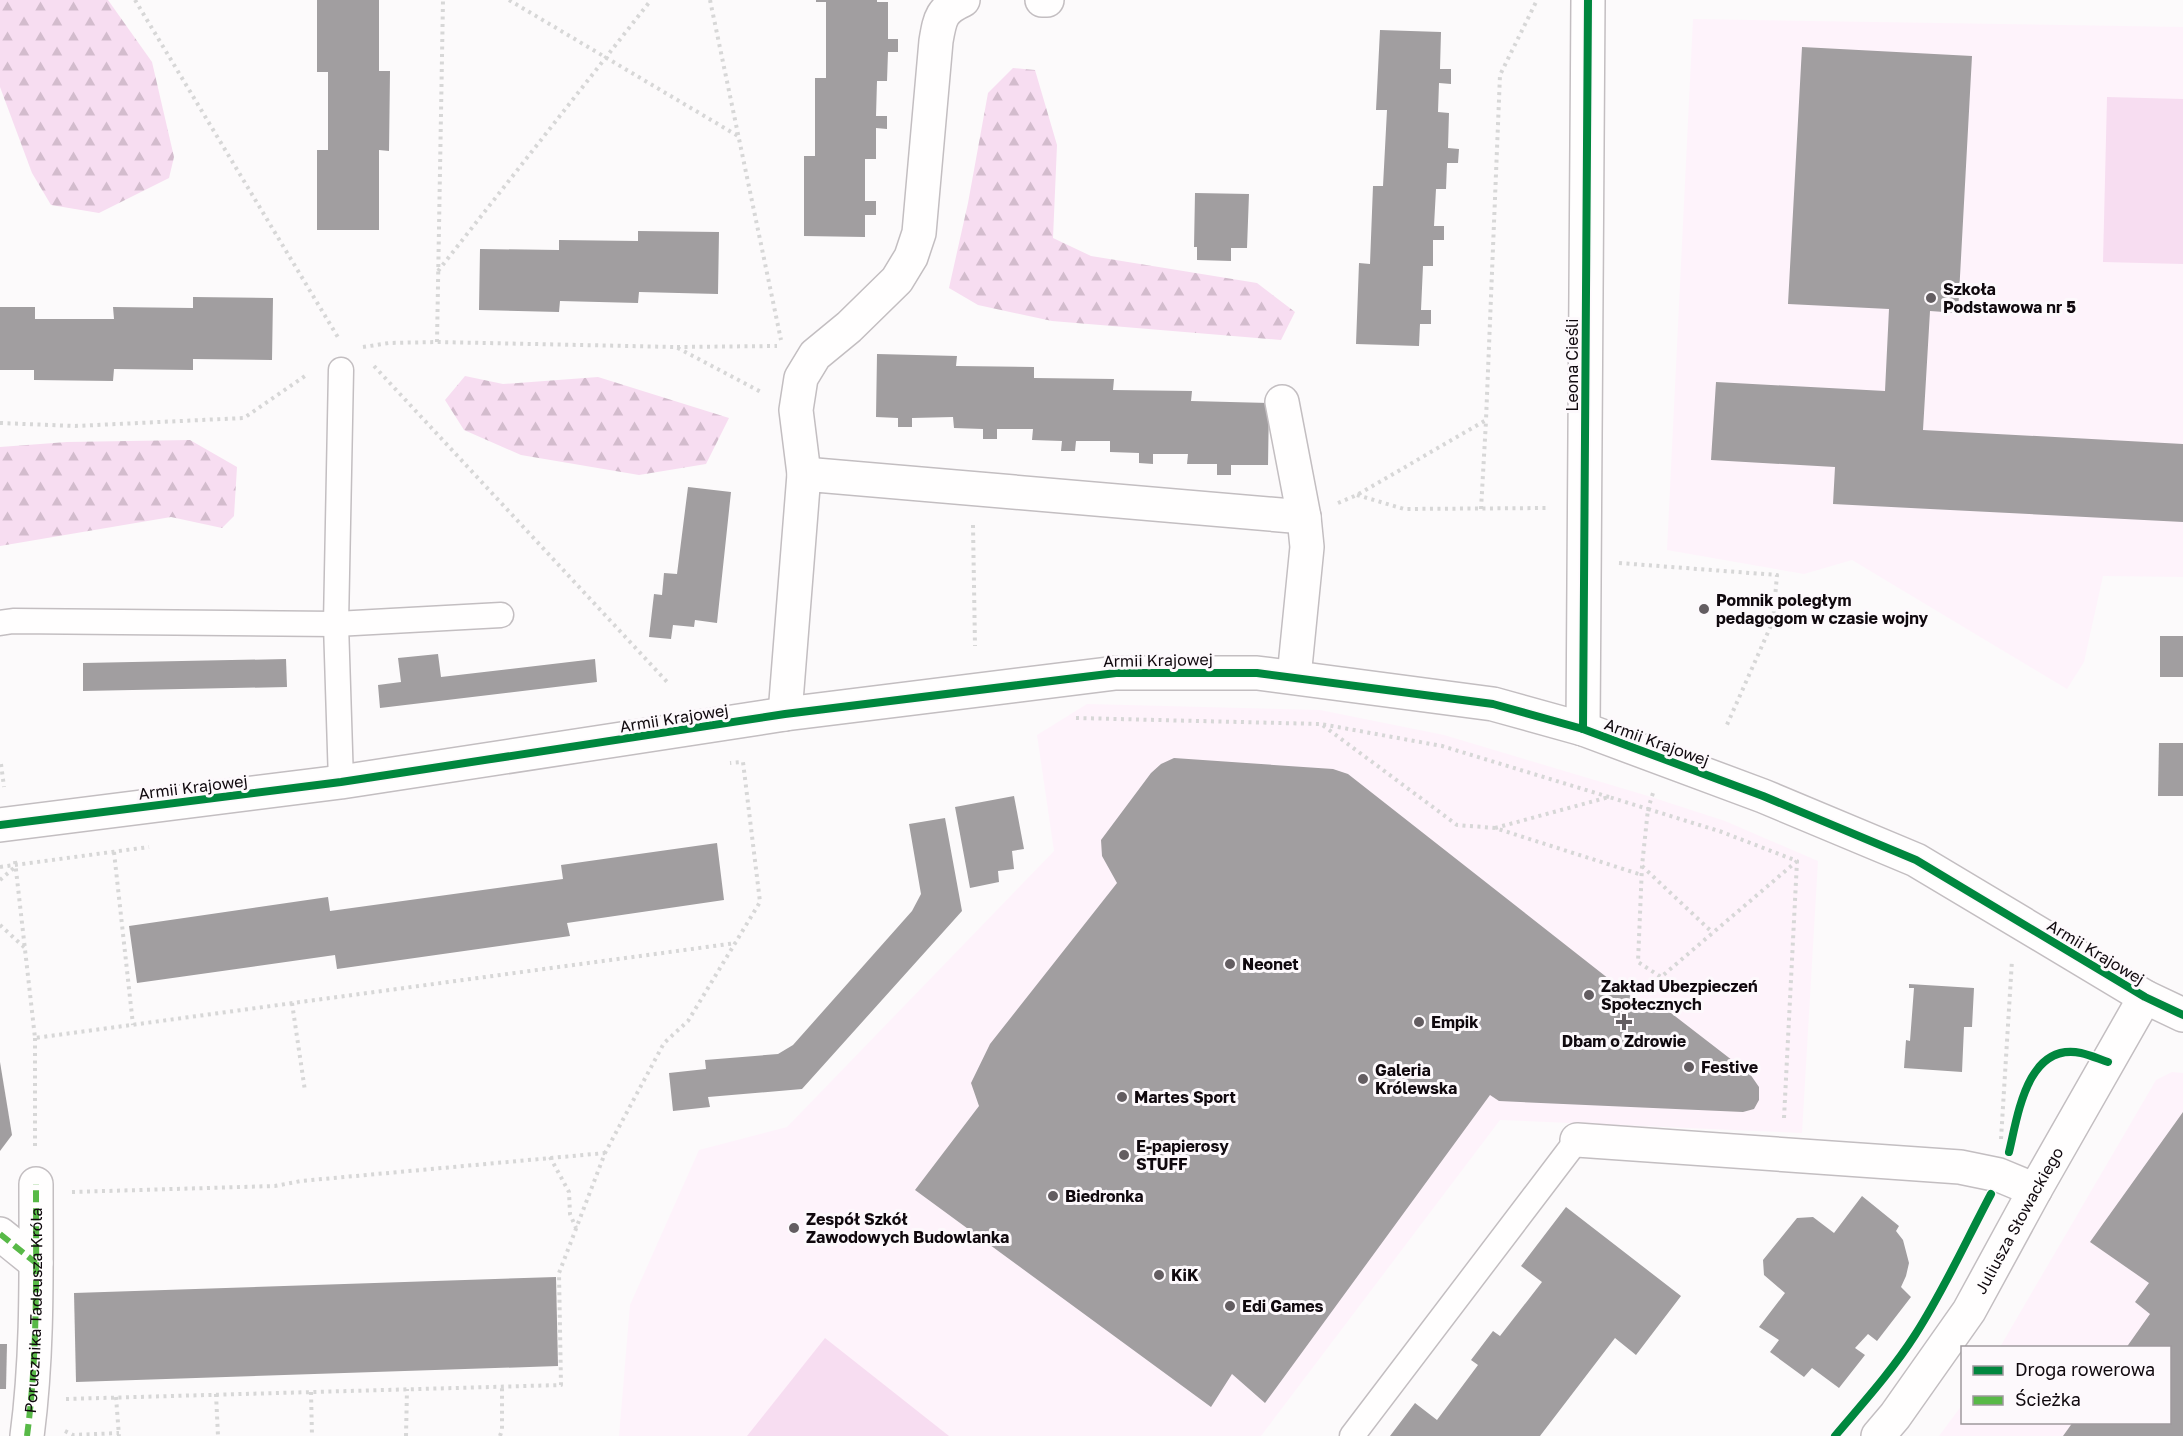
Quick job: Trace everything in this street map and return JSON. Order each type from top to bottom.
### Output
[{"type":"street","points":[[785,714],[804,474],[796,410],[801,378],[815,355],[849,327],[897,280],[911,257],[919,233],[936,41],[940,21],[948,7],[963,0]]},
{"type":"street","name":"Leona Cieśli","points":[[1583,729],[1588,0]]},
{"type":"street","points":[[1282,402],[1304,517],[1306,547],[1294,677]]},
{"type":"street","points":[[804,474],[1304,517]]},
{"type":"street","name":"Armii Krajowej","points":[[0,825],[341,782],[549,752],[785,714],[1116,673],[1257,673],[1493,704],[1583,729],[1763,796],[1916,860],[2145,997],[2183,1015]]},
{"type":"street","name":"Juliusza Słowackiego","points":[[1878,1436],[1895,1416],[1969,1311],[2145,997]]},
{"type":"street","points":[[1577,1140],[1960,1167],[1999,1175],[2035,1190]]},
{"type":"street","name":"Porucznika Tadeusza Króla","points":[[27,1436],[32,1398],[36,1184]]},
{"type":"street","points":[[0,1234],[36,1263]]},
{"type":"lane","points":[[341,370],[336,624],[341,782]]},
{"type":"lane","points":[[0,623],[25,621],[336,624],[501,615]]},
{"type":"lane","points":[[1352,1436],[1577,1140]]},
{"type":"path","points":[[135,0],[347,351],[341,370]]},
{"type":"path","points":[[437,342],[444,0]]},
{"type":"path","points":[[508,0],[738,136]]},
{"type":"path","points":[[438,271],[651,0]]},
{"type":"path","points":[[365,357],[357,348],[389,343],[782,346],[710,0]]},
{"type":"path","points":[[1481,509],[1500,75],[1537,0]]},
{"type":"path","points":[[676,346],[796,410]]},
{"type":"path","points":[[373,365],[669,684]]},
{"type":"path","points":[[0,423],[75,426],[244,418],[293,382],[311,372]]},
{"type":"path","points":[[1304,517],[1357,495],[1486,420]]},
{"type":"path","points":[[972,488],[975,646]]},
{"type":"path","points":[[1357,495],[1404,509],[1549,508]]},
{"type":"path","points":[[1619,563],[1777,575],[1773,621],[1726,727]]},
{"type":"path","points":[[1073,718],[1321,724],[1442,747],[1722,832],[1797,861]]},
{"type":"path","points":[[1321,724],[1457,825],[1495,828],[1642,875]]},
{"type":"path","points":[[32,1398],[561,1385],[559,1273],[605,1153],[664,1043],[688,1021],[760,902],[743,762],[723,763]]},
{"type":"path","points":[[1,764],[4,791]]},
{"type":"path","points":[[1654,791],[1648,809],[1642,866],[1638,962],[1661,977],[1797,861]]},
{"type":"path","points":[[1495,828],[1609,797]]},
{"type":"path","points":[[114,852],[133,1025]]},
{"type":"path","points":[[14,855],[35,1038],[36,1184]]},
{"type":"path","points":[[1783,1155],[1797,861]]},
{"type":"path","points":[[0,880],[16,866]]},
{"type":"path","points":[[1642,866],[1713,933]]},
{"type":"path","points":[[0,925],[25,949]]},
{"type":"path","points":[[35,1038],[737,942]]},
{"type":"path","points":[[2005,1147],[2001,1142],[2013,950]]},
{"type":"path","points":[[292,1003],[305,1091]]},
{"type":"path","points":[[89,1191],[274,1186],[301,1181],[605,1153]]},
{"type":"path","points":[[550,1157],[569,1192],[570,1214],[576,1228]]},
{"type":"path","points":[[500,1436],[502,1386]]},
{"type":"path","points":[[406,1436],[407,1389]]},
{"type":"path","points":[[310,1392],[312,1436]]},
{"type":"path","points":[[216,1394],[218,1436]]},
{"type":"path","points":[[116,1397],[119,1436]]},
{"type":"shaded area","name":"Szkoła Podstawowa nr 5","points":[[1693,19],[2183,27],[2183,577],[2103,576],[2084,662],[2067,689],[1852,560],[1804,574],[1667,550]]},
{"type":"shaded area","points":[[1087,704],[1320,710],[1444,735],[1725,821],[1818,861],[1802,1133],[1500,1120],[1261,1436],[619,1436],[630,1305],[699,1150],[787,1127],[1054,851],[1037,735]]},
{"type":"shaded area","points":[[2172,1072],[2183,1073],[2183,1436],[1939,1436],[1961,1406],[1961,1424],[2171,1424],[2171,1346],[2001,1346],[2156,1080]]},
{"type":"green space","points":[[0,0],[108,0],[152,62],[174,157],[169,178],[99,213],[51,205],[32,173],[0,87]]},
{"type":"green space","points":[[1013,68],[1035,70],[1057,145],[1053,238],[1091,256],[1257,283],[1295,312],[1281,340],[1052,321],[978,305],[949,288],[968,203],[988,93]]},
{"type":"green space","points":[[2107,97],[2183,99],[2183,264],[2103,262]]},
{"type":"green space","points":[[465,376],[503,384],[598,377],[729,418],[706,464],[639,475],[521,455],[464,430],[445,400]]},
{"type":"green space","points":[[190,440],[237,467],[234,516],[222,528],[171,517],[0,546],[0,447],[67,442]]},
{"type":"green space","points":[[825,1338],[949,1436],[747,1436]]},
{"type":"building","points":[[317,0],[379,0],[379,71],[390,71],[389,151],[379,150],[379,230],[317,230],[317,150],[328,150],[328,72],[317,72]]},
{"type":"building","points":[[816,0],[888,2],[888,39],[898,39],[898,52],[888,52],[887,81],[877,81],[876,116],[887,116],[887,129],[876,128],[876,159],[865,159],[865,201],[876,201],[876,215],[865,215],[865,237],[804,236],[804,156],[815,156],[815,78],[826,78],[826,2],[816,2]]},
{"type":"building","points":[[1380,30],[1441,32],[1440,69],[1451,69],[1451,84],[1439,83],[1438,112],[1449,113],[1448,148],[1459,149],[1458,163],[1447,163],[1446,189],[1436,189],[1434,226],[1444,226],[1444,240],[1433,240],[1433,266],[1423,266],[1421,310],[1431,310],[1431,324],[1420,324],[1419,346],[1356,344],[1359,263],[1370,264],[1373,186],[1383,186],[1387,110],[1376,110]]},
{"type":"building","points":[[1802,47],[1972,56],[1958,313],[1930,311],[1923,430],[2183,444],[2183,522],[1833,504],[1835,467],[1711,460],[1716,382],[1885,391],[1889,309],[1788,304]]},
{"type":"building","points":[[1195,193],[1249,194],[1247,248],[1231,248],[1231,261],[1197,260],[1197,247],[1194,247]]},
{"type":"building","points":[[638,231],[719,232],[718,294],[639,292],[638,303],[560,301],[559,312],[479,310],[480,249],[559,250],[559,240],[638,241]]},
{"type":"building","points":[[193,297],[273,298],[272,360],[193,359],[193,370],[114,369],[113,381],[34,380],[34,370],[0,370],[0,307],[35,307],[35,319],[114,319],[113,307],[193,308]]},
{"type":"building","points":[[877,354],[957,356],[956,366],[1034,367],[1034,378],[1114,379],[1113,390],[1192,391],[1191,401],[1269,403],[1268,465],[1231,465],[1231,475],[1217,475],[1217,464],[1187,464],[1188,454],[1153,454],[1153,464],[1139,463],[1139,453],[1110,452],[1110,441],[1076,441],[1075,451],[1061,451],[1062,441],[1032,440],[1033,429],[997,429],[997,439],[983,439],[983,429],[954,428],[953,417],[912,418],[912,427],[898,427],[898,418],[876,417]]},
{"type":"building","points":[[688,487],[731,492],[717,623],[695,620],[694,627],[673,625],[671,639],[649,637],[654,594],[662,595],[664,573],[677,574]]},
{"type":"building","points":[[2160,636],[2183,636],[2183,677],[2160,677]]},
{"type":"building","points":[[438,654],[441,677],[595,659],[597,682],[380,708],[378,685],[401,682],[398,658]]},
{"type":"building","points":[[286,659],[287,687],[83,691],[83,663]]},
{"type":"building","points":[[2159,743],[2183,743],[2183,796],[2158,796]]},
{"type":"building","name":"Galeria Królewska","points":[[1174,758],[1333,769],[1348,774],[1651,1012],[1658,1003],[1750,1074],[1759,1087],[1759,1100],[1754,1109],[1743,1112],[1499,1101],[1490,1095],[1265,1403],[1232,1374],[1211,1407],[915,1190],[979,1106],[971,1083],[990,1044],[1117,883],[1102,856],[1101,840],[1151,773],[1161,764]]},
{"type":"building","points":[[1014,796],[1024,849],[1012,851],[1014,869],[998,871],[999,882],[970,888],[955,807]]},
{"type":"building","points":[[945,818],[962,911],[802,1089],[708,1097],[710,1107],[673,1111],[669,1073],[706,1069],[705,1060],[778,1054],[793,1045],[912,911],[921,894],[909,824]]},
{"type":"building","points":[[717,843],[724,900],[567,923],[570,936],[337,969],[335,955],[137,983],[129,926],[328,897],[330,911],[563,879],[561,865]]},
{"type":"building","points":[[1909,984],[1974,988],[1972,1027],[1964,1027],[1962,1072],[1904,1068],[1906,1040],[1910,1041],[1914,988],[1909,988]]},
{"type":"building","points":[[0,1062],[12,1135],[0,1151]]},
{"type":"building","points":[[2183,1112],[2183,1436],[2063,1436],[2072,1424],[2171,1424],[2171,1346],[2127,1346],[2150,1314],[2135,1302],[2149,1283],[2090,1242]]},
{"type":"building","points":[[1862,1196],[1899,1226],[1896,1231],[1903,1240],[1909,1263],[1901,1287],[1911,1297],[1877,1341],[1868,1334],[1855,1348],[1865,1355],[1839,1388],[1812,1368],[1804,1377],[1770,1352],[1779,1340],[1759,1327],[1785,1293],[1764,1275],[1763,1260],[1797,1218],[1813,1217],[1834,1233]]},
{"type":"building","points":[[1566,1207],[1681,1296],[1636,1355],[1615,1338],[1540,1436],[1390,1436],[1415,1403],[1437,1420],[1478,1365],[1471,1360],[1493,1331],[1500,1336],[1542,1282],[1521,1266]]},
{"type":"building","points":[[556,1277],[558,1366],[76,1382],[74,1293]]},
{"type":"building","points":[[0,1344],[7,1344],[6,1389],[0,1389]]},
{"type":"marked path","points":[[27,1436],[35,1342],[36,1184]]},
{"type":"marked path","points":[[0,1234],[36,1263]]},
{"type":"cycle path","points":[[1583,729],[1588,0]]},
{"type":"cycle path","points":[[0,825],[341,782],[785,714],[1116,673],[1257,673],[1493,704],[1583,729],[1763,796],[1916,860],[2145,997],[2183,1015]]},
{"type":"cycle path","points":[[2009,1152],[2016,1119],[2028,1084],[2048,1059],[2063,1053],[2081,1053],[2108,1062]]},
{"type":"cycle path","points":[[1835,1436],[1887,1374],[1926,1318],[1991,1194]]},
{"type":"place","name":"Szkoła Podstawowa nr 5","points":[[1931,298]]},
{"type":"place","name":"Pomnik poległym pedagogom w czasie wojny","points":[[1704,609]]},
{"type":"place","name":"Neonet","points":[[1230,964]]},
{"type":"place","name":"Zakład Ubezpieczeń Społecznych","points":[[1589,995]]},
{"type":"place","name":"Empik","points":[[1419,1022]]},
{"type":"place","name":"Dbam o Zdrowie","points":[[1624,1022]]},
{"type":"place","name":"Festive","points":[[1689,1067]]},
{"type":"place","name":"Galeria Królewska","points":[[1363,1079]]},
{"type":"place","name":"Martes Sport","points":[[1122,1097]]},
{"type":"place","name":"E-papierosy STUFF","points":[[1124,1155]]},
{"type":"place","name":"Biedronka","points":[[1053,1196]]},
{"type":"place","name":"Zespół Szkół Zawodowych Budowlanka","points":[[794,1228]]},
{"type":"place","name":"KiK","points":[[1159,1275]]},
{"type":"place","name":"Edi Games","points":[[1230,1306]]}]
